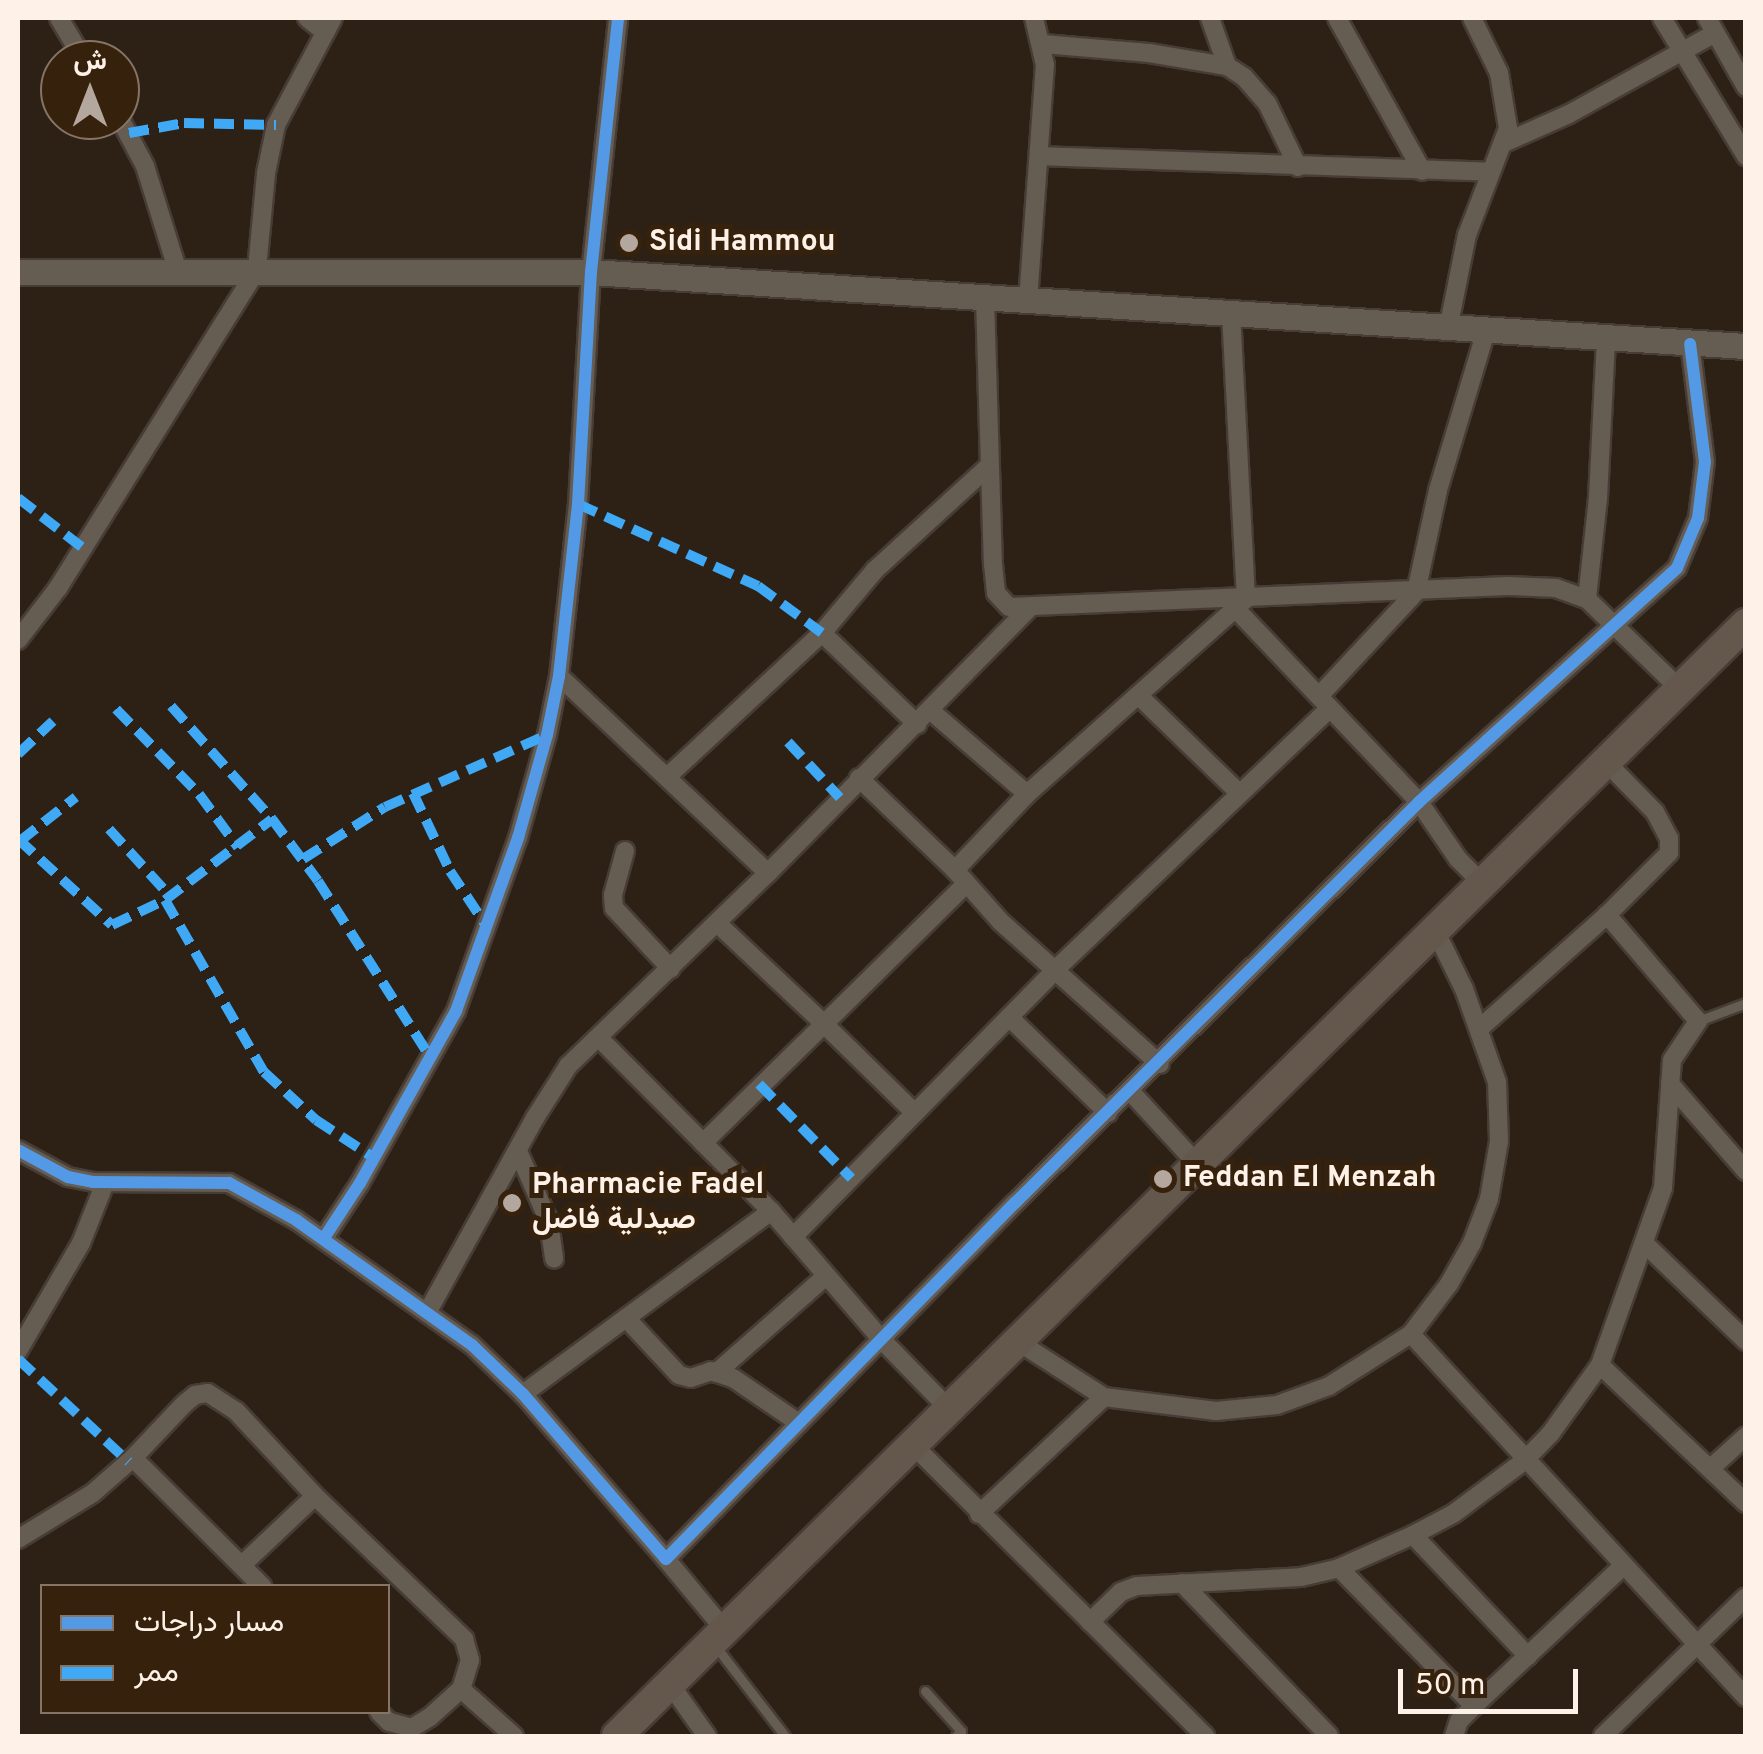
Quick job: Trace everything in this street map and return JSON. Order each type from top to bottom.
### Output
[{"type":"main road","points":[[18,272],[591,272],[1746,346]]},
{"type":"main road","points":[[1699,345],[1746,366]]},
{"type":"main road","points":[[617,1736],[1746,624]]},
{"type":"street","points":[[59,18],[72,40]]},
{"type":"street","points":[[18,640],[58,588],[257,269],[266,174],[276,124],[329,25],[307,18]]},
{"type":"street","points":[[324,1238],[360,1183],[456,1011],[518,838],[559,676],[578,504],[591,272],[618,18]]},
{"type":"street","points":[[1028,301],[1043,44],[1034,18]]},
{"type":"street","points":[[1210,18],[1227,66]]},
{"type":"street","points":[[1336,18],[1422,171]]},
{"type":"street","points":[[1448,324],[1460,262],[1489,172],[1506,142],[1499,72],[1472,18]]},
{"type":"street","points":[[1662,18],[1746,156]]},
{"type":"street","points":[[1506,142],[1569,114],[1681,52],[1711,25],[1746,87]]},
{"type":"street","points":[[1043,44],[1149,53],[1227,66],[1244,77],[1267,103],[1298,167]]},
{"type":"street","points":[[131,140],[145,166],[177,269]]},
{"type":"street","points":[[1039,156],[1489,172]]},
{"type":"street","points":[[985,298],[988,466],[996,593],[1009,607],[1241,604],[1540,586],[1567,589],[1587,599],[1617,625],[1680,688]]},
{"type":"street","points":[[1232,314],[1241,604],[1325,702],[1419,802],[1458,860],[1483,884]]},
{"type":"street","points":[[793,1237],[1056,970],[1240,794],[1325,702],[1416,592],[1438,490],[1487,328]]},
{"type":"street","points":[[1587,599],[1598,498],[1606,338]]},
{"type":"street","points":[[666,1559],[1419,802],[1678,568],[1698,518],[1705,462],[1699,345]]},
{"type":"street","points":[[668,776],[822,632],[875,570],[988,466]]},
{"type":"street","points":[[703,1142],[824,1024],[961,877],[1026,794],[1241,604]]},
{"type":"street","points":[[428,1311],[568,1066],[718,923],[1029,608]]},
{"type":"street","points":[[822,632],[924,718],[1026,794]]},
{"type":"street","points":[[559,676],[768,873]]},
{"type":"street","points":[[1138,695],[1240,794]]},
{"type":"street","points":[[1480,1028],[1608,915],[1670,854],[1670,838],[1655,812],[1606,762]]},
{"type":"street","points":[[859,778],[961,877],[1000,922],[1160,1064]]},
{"type":"street","points":[[625,852],[613,895],[614,908],[671,969]]},
{"type":"street","points":[[1090,1622],[1121,1592],[1137,1586],[1245,1583],[1339,1568],[1453,1514],[1524,1461],[1551,1433],[1600,1364],[1646,1246],[1663,1188],[1672,1060],[1698,1021],[1608,915]]},
{"type":"street","points":[[718,923],[914,1113]]},
{"type":"street","points":[[1017,1341],[1104,1397],[1216,1412],[1277,1405],[1329,1386],[1411,1334],[1449,1284],[1488,1200],[1499,1140],[1497,1082],[1480,1028],[1436,932]]},
{"type":"street","points":[[1008,1018],[1108,1113]]},
{"type":"street","points":[[600,1038],[771,1211],[882,1340],[950,1410]]},
{"type":"street","points":[[1670,1084],[1746,1171]]},
{"type":"street","points":[[1130,1091],[1198,1165]]},
{"type":"street","points":[[18,1150],[68,1177],[104,1183],[229,1183],[324,1238],[428,1311],[523,1394],[666,1559],[718,1635]]},
{"type":"street","points":[[518,1150],[549,1222],[554,1259]]},
{"type":"street","points":[[18,1351],[81,1243],[104,1183]]},
{"type":"street","points":[[523,1394],[771,1211]]},
{"type":"street","points":[[1646,1246],[1746,1341]]},
{"type":"street","points":[[626,1318],[679,1375],[691,1378],[716,1372],[826,1276]]},
{"type":"street","points":[[1411,1334],[1622,1567],[1746,1696]]},
{"type":"street","points":[[1600,1364],[1746,1503]]},
{"type":"street","points":[[716,1372],[758,1392],[799,1424]]},
{"type":"street","points":[[18,1539],[92,1493],[133,1458],[184,1404],[195,1395],[208,1393],[236,1412],[315,1496],[464,1639],[470,1660],[461,1689],[412,1728],[390,1722],[382,1714]]},
{"type":"street","points":[[979,1514],[1104,1397]]},
{"type":"street","points":[[1711,1468],[1746,1436]]},
{"type":"street","points":[[912,1444],[1205,1736]]},
{"type":"street","points":[[133,1458],[260,1584]]},
{"type":"street","points":[[242,1565],[315,1496]]},
{"type":"street","points":[[1412,1535],[1528,1656]]},
{"type":"street","points":[[1454,1736],[1458,1721],[1622,1567]]},
{"type":"street","points":[[1339,1568],[1474,1706]]},
{"type":"street","points":[[1182,1584],[1329,1736]]},
{"type":"street","points":[[1603,1736],[1746,1597]]},
{"type":"street","points":[[670,1684],[707,1736]]},
{"type":"street","points":[[461,1689],[514,1736]]},
{"type":"lane","points":[[1698,1021],[1746,1002]]},
{"type":"lane","points":[[718,1635],[784,1736]]},
{"type":"lane","points":[[925,1692],[961,1735]]},
{"type":"marked path","points":[[140,131],[184,123],[276,125]]},
{"type":"marked path","points":[[18,498],[83,548]]},
{"type":"marked path","points":[[578,504],[758,586],[822,633]]},
{"type":"marked path","points":[[171,706],[272,819]]},
{"type":"marked path","points":[[116,709],[199,794],[238,847]]},
{"type":"marked path","points":[[18,754],[53,721]]},
{"type":"marked path","points":[[303,859],[385,807],[547,735]]},
{"type":"marked path","points":[[788,742],[840,798]]},
{"type":"marked path","points":[[413,793],[450,871],[487,927]]},
{"type":"marked path","points":[[20,841],[76,797]]},
{"type":"marked path","points":[[18,839],[112,925],[165,900],[272,819],[318,881],[432,1060]]},
{"type":"marked path","points":[[109,829],[170,896]]},
{"type":"marked path","points":[[165,900],[264,1072],[316,1120],[374,1158]]},
{"type":"marked path","points":[[759,1084],[851,1178]]},
{"type":"marked path","points":[[18,1359],[129,1462]]},
{"type":"cycle path","points":[[324,1238],[360,1183],[456,1011],[518,838],[547,735],[559,676],[578,504],[591,272],[618,18]]},
{"type":"cycle path","points":[[18,1150],[68,1177],[93,1182],[229,1183],[296,1220],[472,1345],[523,1394],[666,1559],[1015,1203],[1419,802],[1677,568],[1698,518],[1705,462],[1690,344]]},
{"type":"place","name":"Sidi Hammou","points":[[629,243]]},
{"type":"place","name":"Feddan El Menzah","points":[[1163,1179]]},
{"type":"place","name":"Pharmacie Fadel صيدلية فاضل","points":[[512,1203]]}]
